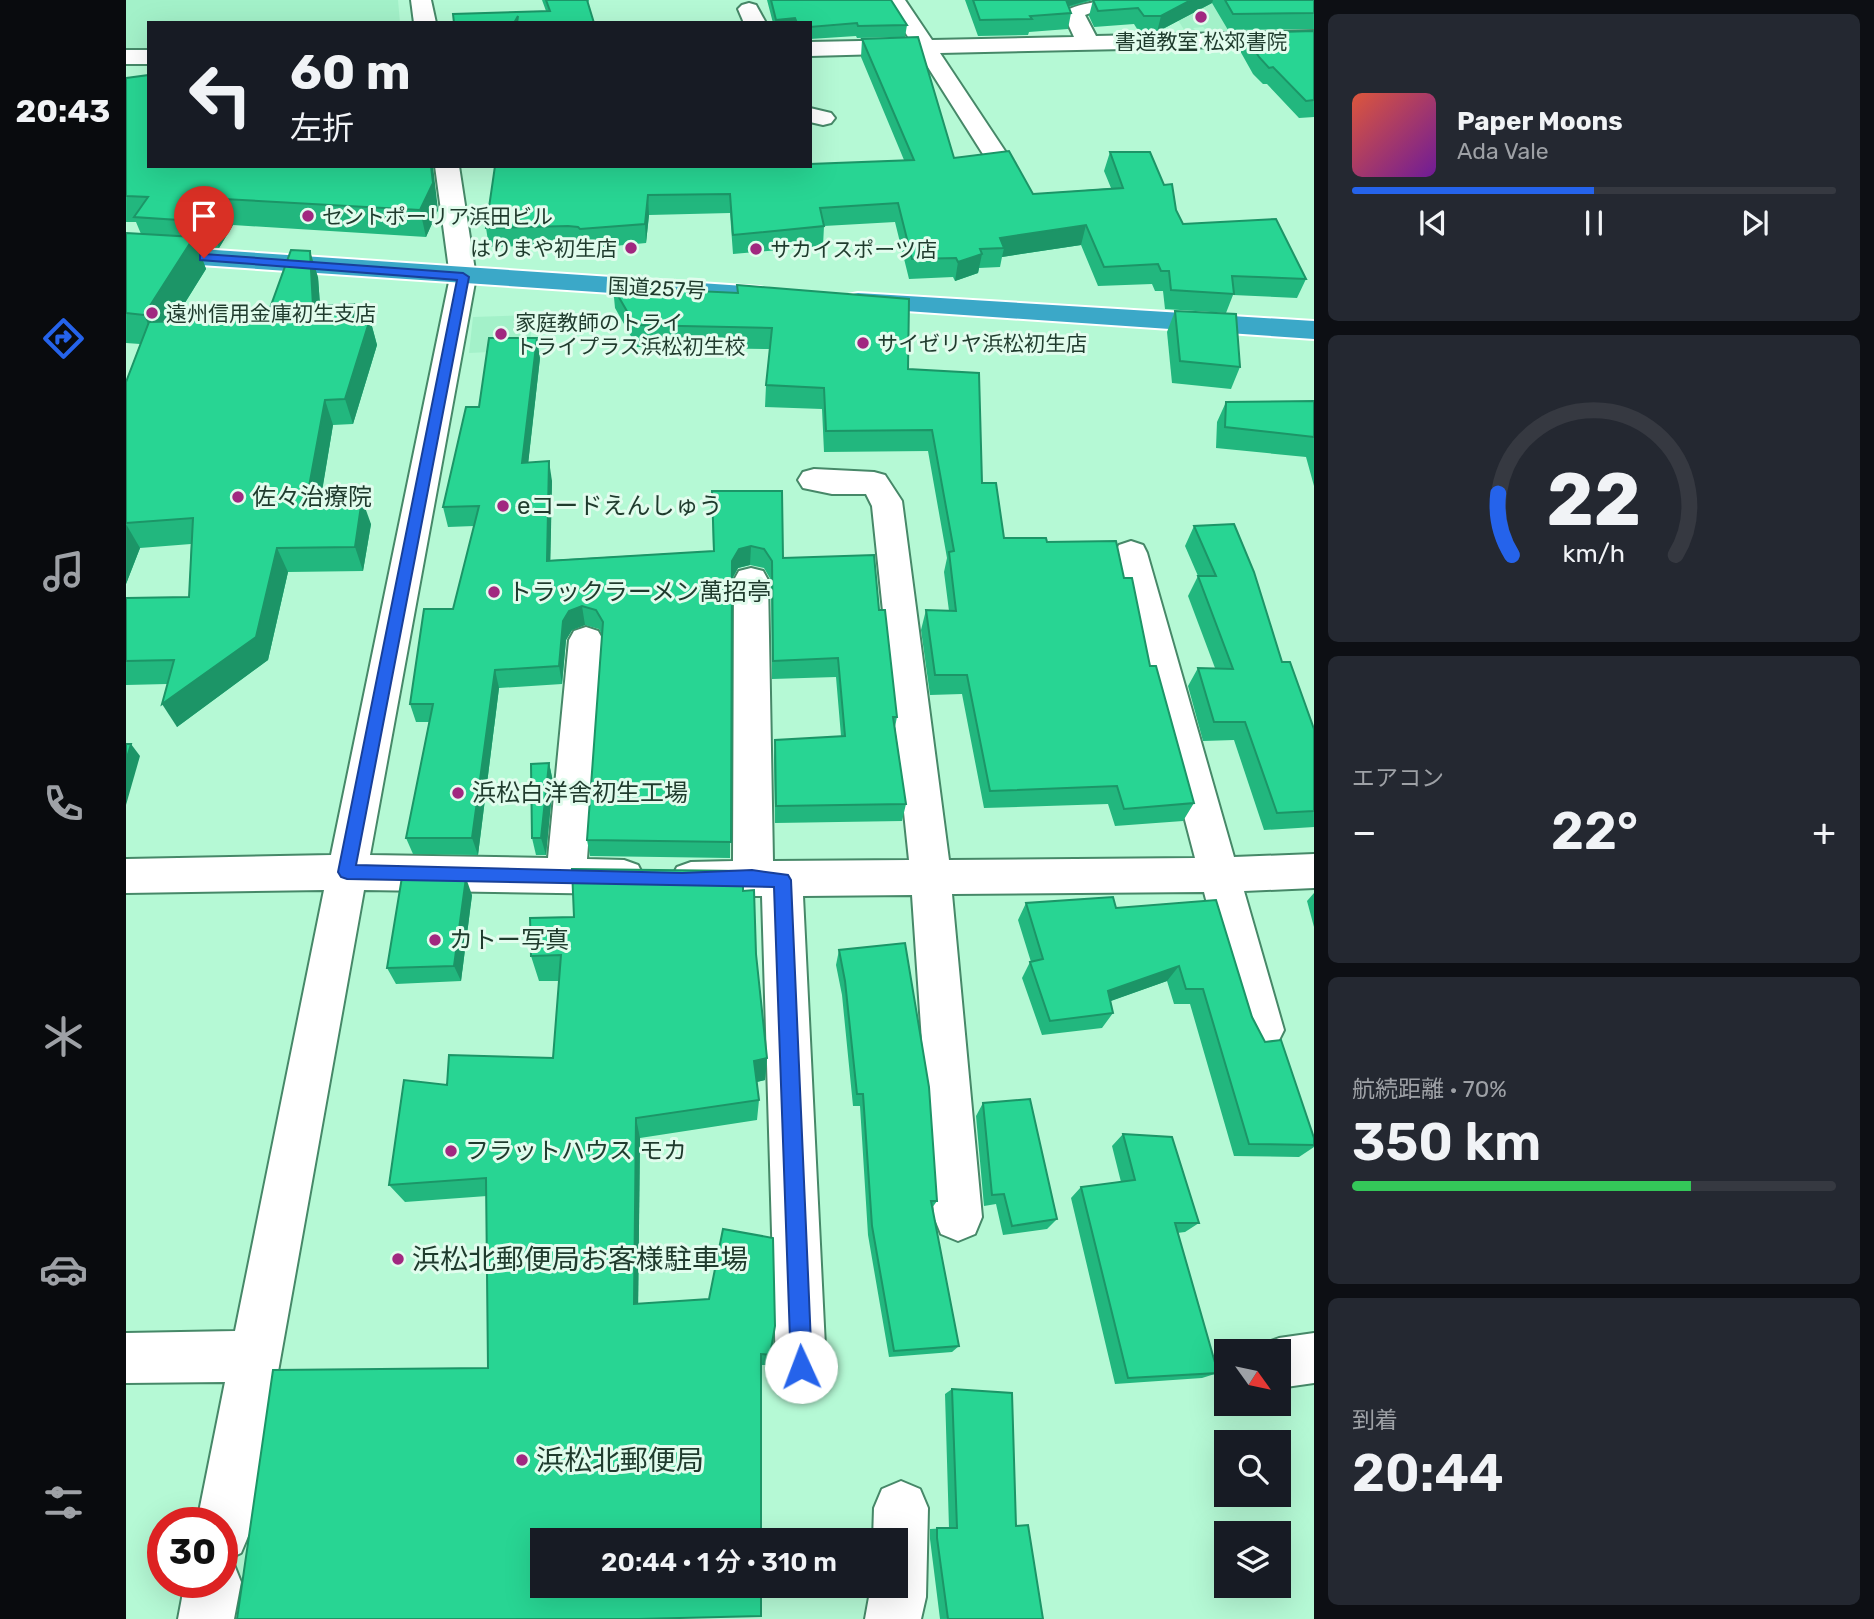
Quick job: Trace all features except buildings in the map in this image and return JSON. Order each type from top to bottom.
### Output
[{"type":"highway","name":"国道257号","points":[[126,252],[463,277],[782,296]]},
{"type":"highway","points":[[838,300],[1314,330]]},
{"type":"street","points":[[421,0],[425,21]]},
{"type":"street","points":[[895,0],[997,157]]},
{"type":"street","points":[[1089,42],[1074,13],[1083,7],[1104,2],[1132,0]]},
{"type":"street","points":[[812,49],[1314,38]]},
{"type":"street","points":[[126,57],[147,57]]},
{"type":"street","points":[[227,1507],[463,277],[447,168]]},
{"type":"street","points":[[814,480],[873,483],[885,494],[890,509],[889,523],[931,878],[958,1217]]},
{"type":"street","points":[[1131,553],[1262,1030]]},
{"type":"street","points":[[751,580],[767,879],[801,1367]]},
{"type":"street","points":[[566,875],[586,640]]},
{"type":"street","points":[[126,876],[347,872],[566,875],[682,880],[1220,875],[1314,871]]},
{"type":"street","points":[[126,1358],[256,1356]]},
{"type":"street","points":[[1292,1361],[1314,1358]]},
{"type":"street","points":[[893,1619],[898,1597],[901,1508]]},
{"type":"street","points":[[206,1619],[210,1598]]},
{"type":"shaded area","points":[[126,0],[398,0],[400,21],[147,21],[147,52],[126,52]]},
{"type":"shaded area","name":"書道教室 松郊書院","points":[[1216,3],[1239,33],[1211,35],[1203,27],[1193,28],[1197,32],[1186,33],[1170,7]]},
{"type":"shaded area","name":"家庭教師のトライ トライプラス浜松初生校","points":[[532,315],[530,350],[469,353],[473,317]]},
{"type":"place","name":"書道教室 松郊書院","points":[[1201,17]]},
{"type":"place","name":"セントポーリア浜田ビル","points":[[308,216]]},
{"type":"place","name":"はりまや初生店","points":[[631,248]]},
{"type":"place","name":"サカイスポーツ店","points":[[756,249]]},
{"type":"place","name":"遠州信用金庫初生支店","points":[[152,313]]},
{"type":"place","name":"家庭教師のトライ トライプラス浜松初生校","points":[[501,334]]},
{"type":"place","name":"サイゼリヤ浜松初生店","points":[[863,343]]},
{"type":"place","name":"佐々治療院","points":[[238,497]]},
{"type":"place","name":"eコードえんしゅう","points":[[503,506]]},
{"type":"place","name":"トラックラーメン萬招亭","points":[[494,592]]},
{"type":"place","name":"浜松白洋舎初生工場","points":[[458,793]]},
{"type":"place","name":"カトー写真","points":[[435,940]]},
{"type":"place","name":"フラットハウス モカ","points":[[451,1151]]},
{"type":"place","name":"浜松北郵便局お客様駐車場","points":[[398,1259]]},
{"type":"place","name":"浜松北郵便局","points":[[522,1460]]},
{"type":"route","points":[[204,258],[463,277],[347,872],[566,875],[682,880],[752,877],[782,880],[801,1367]]}]
